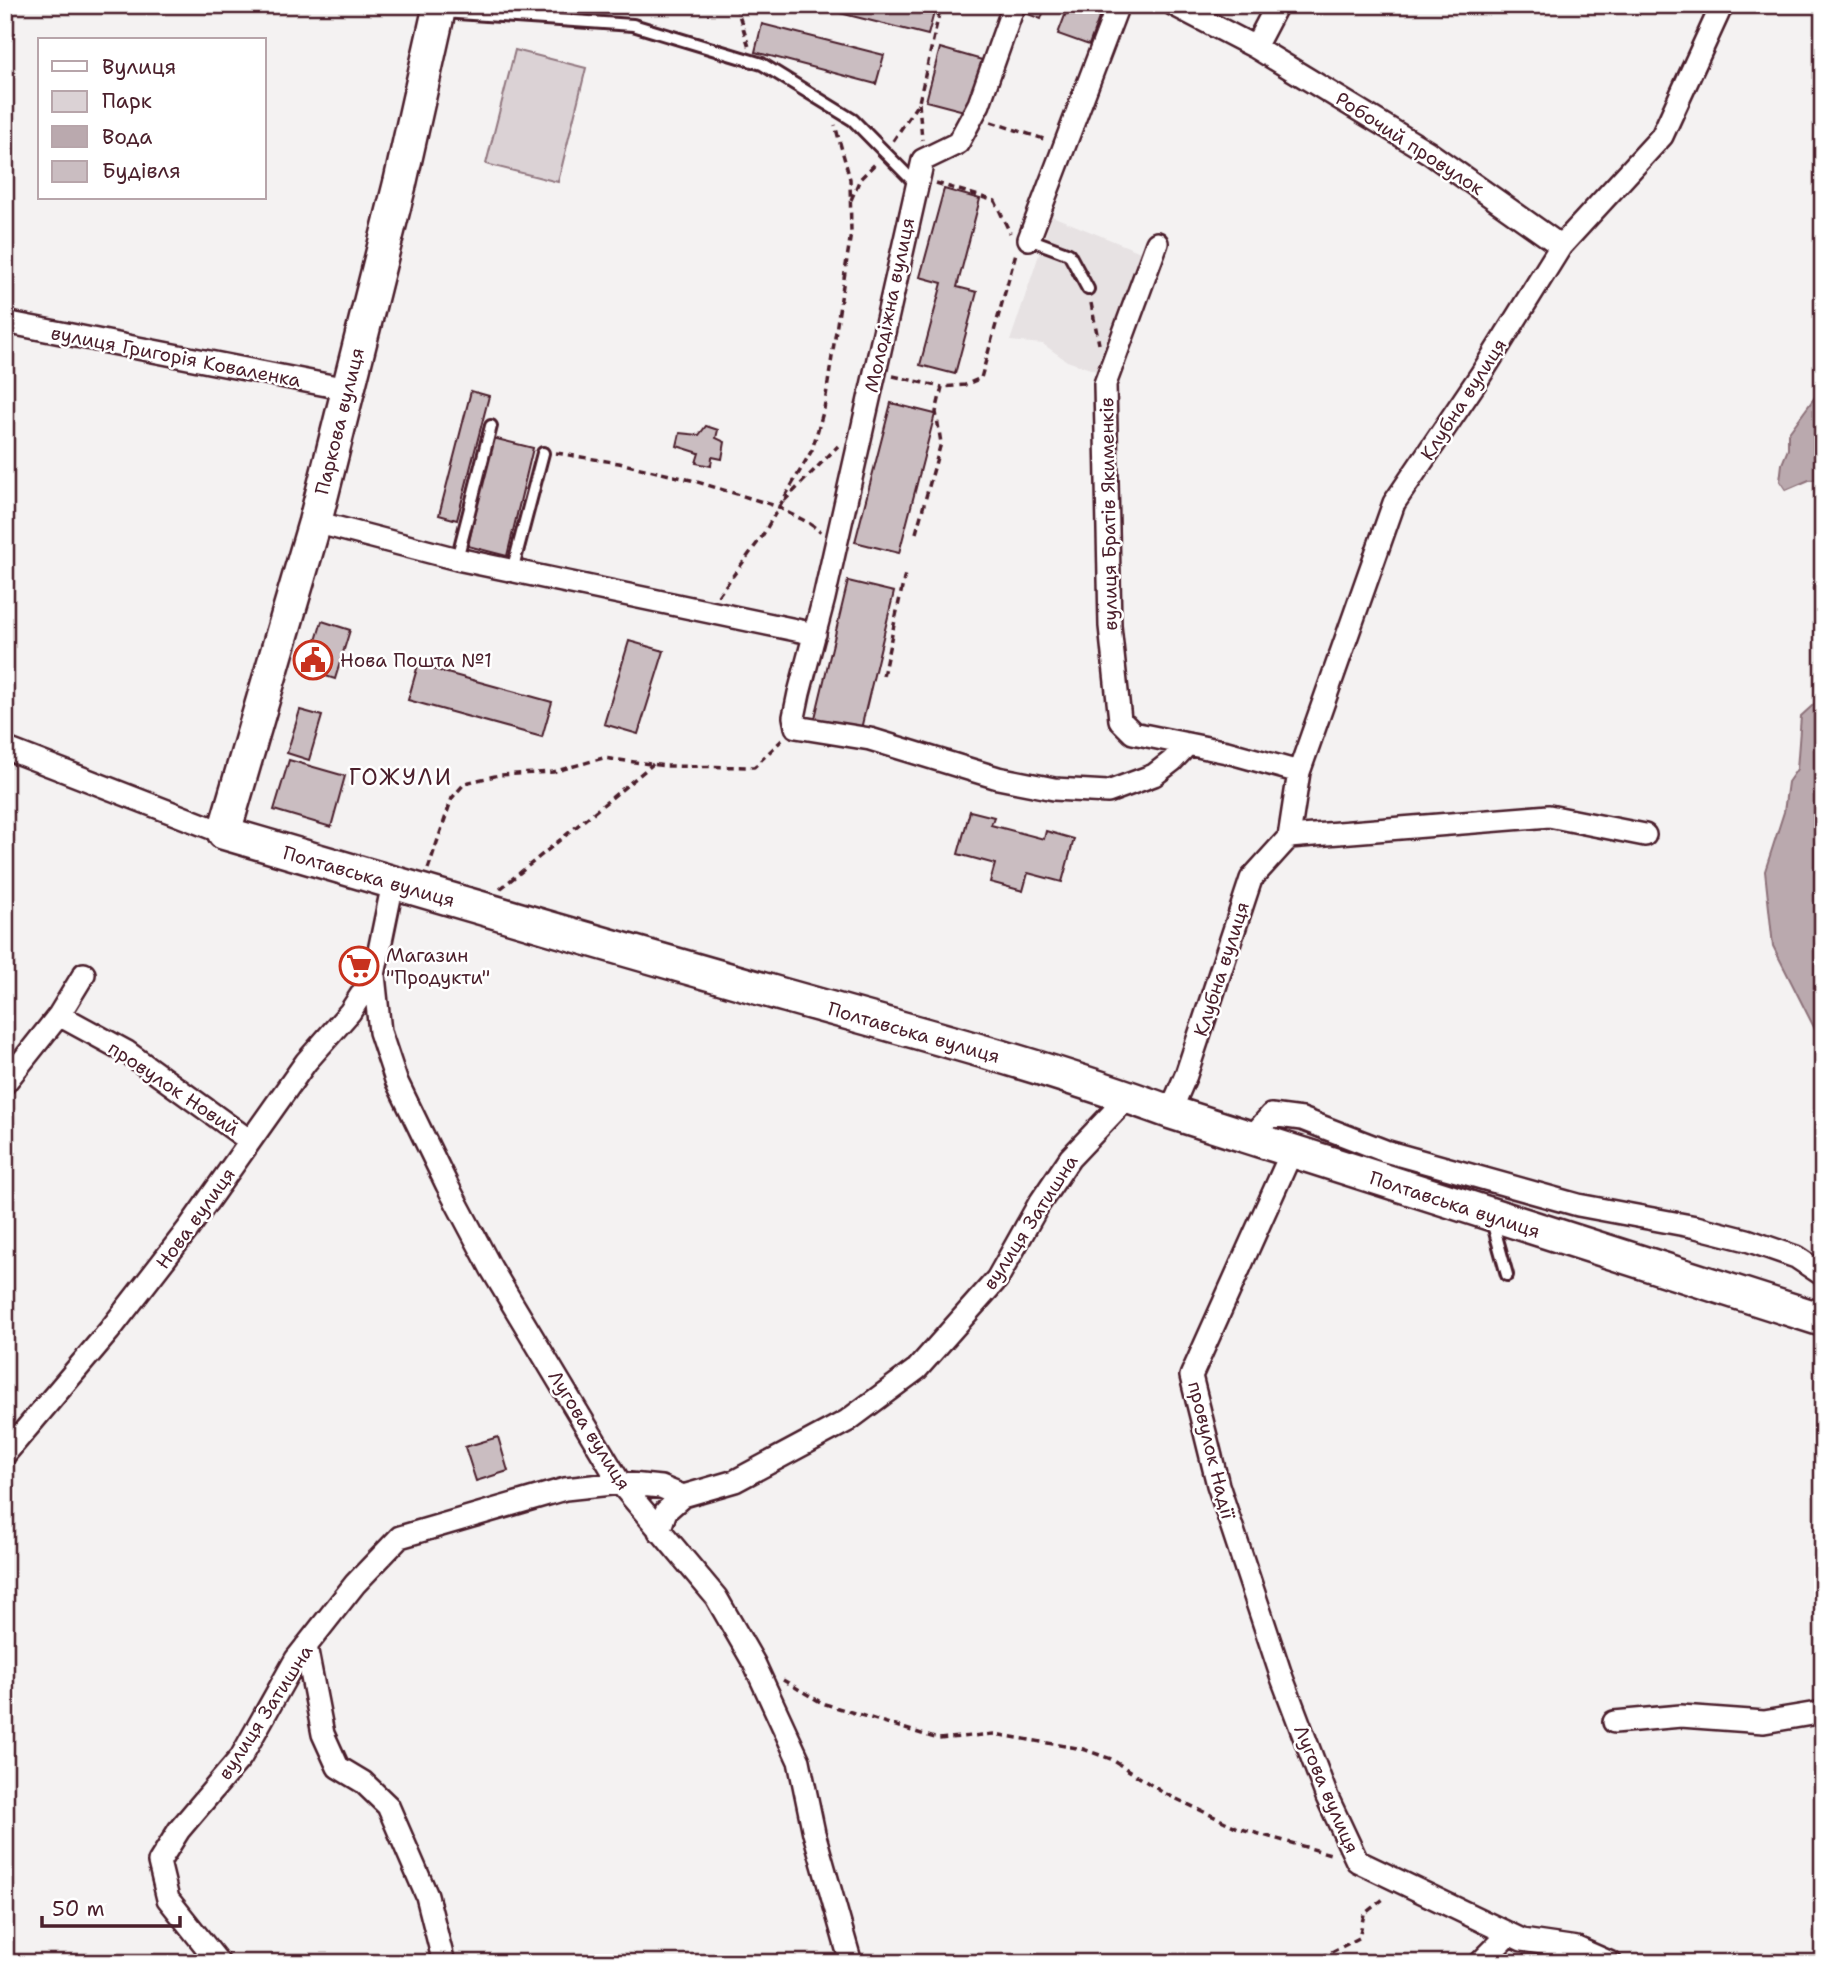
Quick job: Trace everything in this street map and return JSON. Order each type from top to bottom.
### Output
[{"type":"street","points":[[919,174],[958,143],[979,104],[1014,5]]},
{"type":"street","points":[[1023,243],[1065,146],[1118,5]]},
{"type":"street","name":"Робочий провулок","points":[[1174,5],[1255,47],[1428,152],[1560,246]]},
{"type":"street","points":[[1255,47],[1277,5]]},
{"type":"street","name":"Клубна вулиця","points":[[1170,1112],[1186,1075],[1251,879],[1289,837],[1299,772],[1394,503],[1480,376],[1560,246],[1662,136],[1722,5]]},
{"type":"street","name":"Паркова вулиця","points":[[224,833],[315,522],[439,9]]},
{"type":"street","name":"Молодіжна вулиця","points":[[796,727],[794,717],[865,418],[919,174]]},
{"type":"street","name":"вулиця Братів Якименків","points":[[1157,243],[1105,384],[1110,626],[1121,720],[1133,733],[1227,752],[1299,772]]},
{"type":"street","name":"вулиця Григорія Коваленка","points":[[5,322],[347,389]]},
{"type":"street","points":[[315,522],[457,559],[815,634]]},
{"type":"street","points":[[796,727],[870,739],[998,778],[1054,789],[1108,792],[1154,775],[1188,744]]},
{"type":"street","name":"Полтавська вулиця","points":[[5,748],[224,833],[949,1042],[1823,1320]]},
{"type":"street","points":[[1289,837],[1549,816],[1645,835]]},
{"type":"street","name":"Лугова вулиця","points":[[393,883],[374,975],[380,1032],[396,1080],[491,1268],[620,1483],[716,1597],[754,1663],[799,1761],[814,1832],[850,1963]]},
{"type":"street","points":[[5,1083],[60,1015],[84,974]]},
{"type":"street","name":"Нова вулиця","points":[[5,1454],[109,1331],[188,1229],[306,1062],[350,1012],[374,975]]},
{"type":"street","name":"провулок Новий","points":[[60,1015],[127,1052],[250,1140]]},
{"type":"street","name":"вулиця Затишна","points":[[219,1963],[168,1899],[159,1862],[179,1830],[241,1757],[296,1659],[355,1584],[400,1537],[565,1489],[620,1483],[661,1486],[683,1496],[735,1481],[835,1427],[917,1369],[997,1279],[1039,1204],[1070,1158],[1128,1097]]},
{"type":"street","points":[[1251,1138],[1271,1115],[1302,1119],[1385,1151],[1566,1202],[1696,1227],[1747,1241],[1796,1257],[1823,1275]]},
{"type":"street","name":"провулок Надії","points":[[1282,1678],[1218,1485],[1191,1376],[1292,1151]]},
{"type":"street","points":[[659,1531],[666,1510],[683,1496]]},
{"type":"street","points":[[306,1646],[323,1734],[338,1767],[363,1782],[388,1806],[427,1896],[444,1963]]},
{"type":"street","name":"Лугова вулиця","points":[[1282,1678],[1327,1797],[1357,1861],[1522,1940],[1577,1948],[1611,1963]]},
{"type":"street","points":[[1614,1722],[1681,1716],[1764,1722],[1822,1712]]},
{"type":"street","points":[[1480,1963],[1509,1934]]},
{"type":"lane","points":[[439,9],[634,25],[762,64],[853,120],[886,153],[919,174]]},
{"type":"lane","points":[[1023,243],[1069,254],[1088,289]]},
{"type":"lane","points":[[457,559],[491,426]]},
{"type":"lane","points":[[512,571],[543,453]]},
{"type":"lane","points":[[1490,1215],[1507,1275]]},
{"type":"path","points":[[736,5],[752,61]]},
{"type":"path","points":[[875,371],[942,387],[965,385],[981,377],[1023,243],[995,201],[919,174],[919,102],[942,5]]},
{"type":"path","points":[[851,202],[860,180],[886,153],[919,102]]},
{"type":"path","points":[[706,611],[761,538],[812,450],[824,409],[851,233],[850,180],[829,104]]},
{"type":"path","points":[[972,116],[1065,146]]},
{"type":"path","points":[[1088,289],[1105,384]]},
{"type":"path","points":[[916,533],[941,443],[936,412],[942,387]]},
{"type":"path","points":[[779,507],[865,418]]},
{"type":"path","points":[[543,453],[566,453],[620,463],[691,480],[779,507],[790,515],[808,520],[835,547]]},
{"type":"path","points":[[883,676],[905,574]]},
{"type":"path","points":[[427,872],[452,798],[465,783],[499,775],[553,772],[603,758],[653,764],[754,767],[796,727]]},
{"type":"path","points":[[499,889],[653,764]]},
{"type":"path","points":[[754,1663],[822,1703],[938,1739],[993,1734],[1083,1749],[1111,1759],[1162,1792],[1238,1828],[1357,1861]]},
{"type":"path","points":[[1310,1963],[1359,1938],[1364,1914],[1391,1892],[1412,1888]]},
{"type":"shaded area","points":[[1052,216],[1143,253],[1099,372],[1067,361],[1043,344],[1010,341]]},
{"type":"green space","points":[[515,50],[586,68],[558,182],[486,164]]},
{"type":"water","points":[[1823,386],[1823,479],[1809,480],[1786,490],[1780,481],[1782,464],[1788,449],[1788,434]]},
{"type":"water","points":[[1823,696],[1823,1045],[1773,946],[1765,871],[1784,812],[1788,782],[1797,769],[1801,716]]},
{"type":"building","points":[[842,5],[936,5],[928,35],[840,13]]},
{"type":"building","points":[[1027,5],[1046,5],[1041,19],[1025,13]]},
{"type":"building","points":[[1079,7],[1100,15],[1089,45],[1058,34],[1067,10],[1077,13]]},
{"type":"building","points":[[762,24],[884,55],[876,84],[755,52]]},
{"type":"building","points":[[940,48],[982,60],[968,112],[926,101]]},
{"type":"building","points":[[944,189],[980,199],[957,287],[977,292],[955,374],[920,365],[942,283],[920,277]]},
{"type":"building","points":[[471,391],[489,396],[457,520],[439,515]]},
{"type":"building","points":[[891,403],[935,414],[899,553],[855,542]]},
{"type":"building","points":[[706,426],[718,430],[716,438],[725,442],[722,459],[712,457],[711,466],[696,463],[699,453],[677,446],[680,433],[699,435]]},
{"type":"building","points":[[493,438],[533,448],[507,556],[468,546]]},
{"type":"building","points":[[848,581],[894,592],[860,733],[814,722]]},
{"type":"building","points":[[322,621],[350,630],[335,679],[307,670]]},
{"type":"building","points":[[629,641],[664,651],[638,734],[604,724]]},
{"type":"building","points":[[418,665],[552,702],[542,737],[408,700]]},
{"type":"building","points":[[300,710],[322,716],[309,760],[287,753]]},
{"type":"building","points":[[289,760],[345,776],[331,827],[274,810]]},
{"type":"building","points":[[970,811],[994,817],[991,825],[1044,839],[1046,831],[1074,839],[1062,882],[1028,873],[1023,891],[990,882],[995,864],[958,854]]},
{"type":"building","name":"Магазин \"Продукти\"","points":[[349,958],[369,958],[369,974],[349,974]]},
{"type":"building","points":[[498,1437],[508,1471],[476,1481],[465,1447]]},
{"type":"place","name":"Нова Пошта №1","points":[[313,660]]},
{"type":"place","name":"Магазин \"Продукти\"","points":[[359,966]]},
{"type":"district","name":"ГОЖУЛИ","points":[[401,777]]}]
